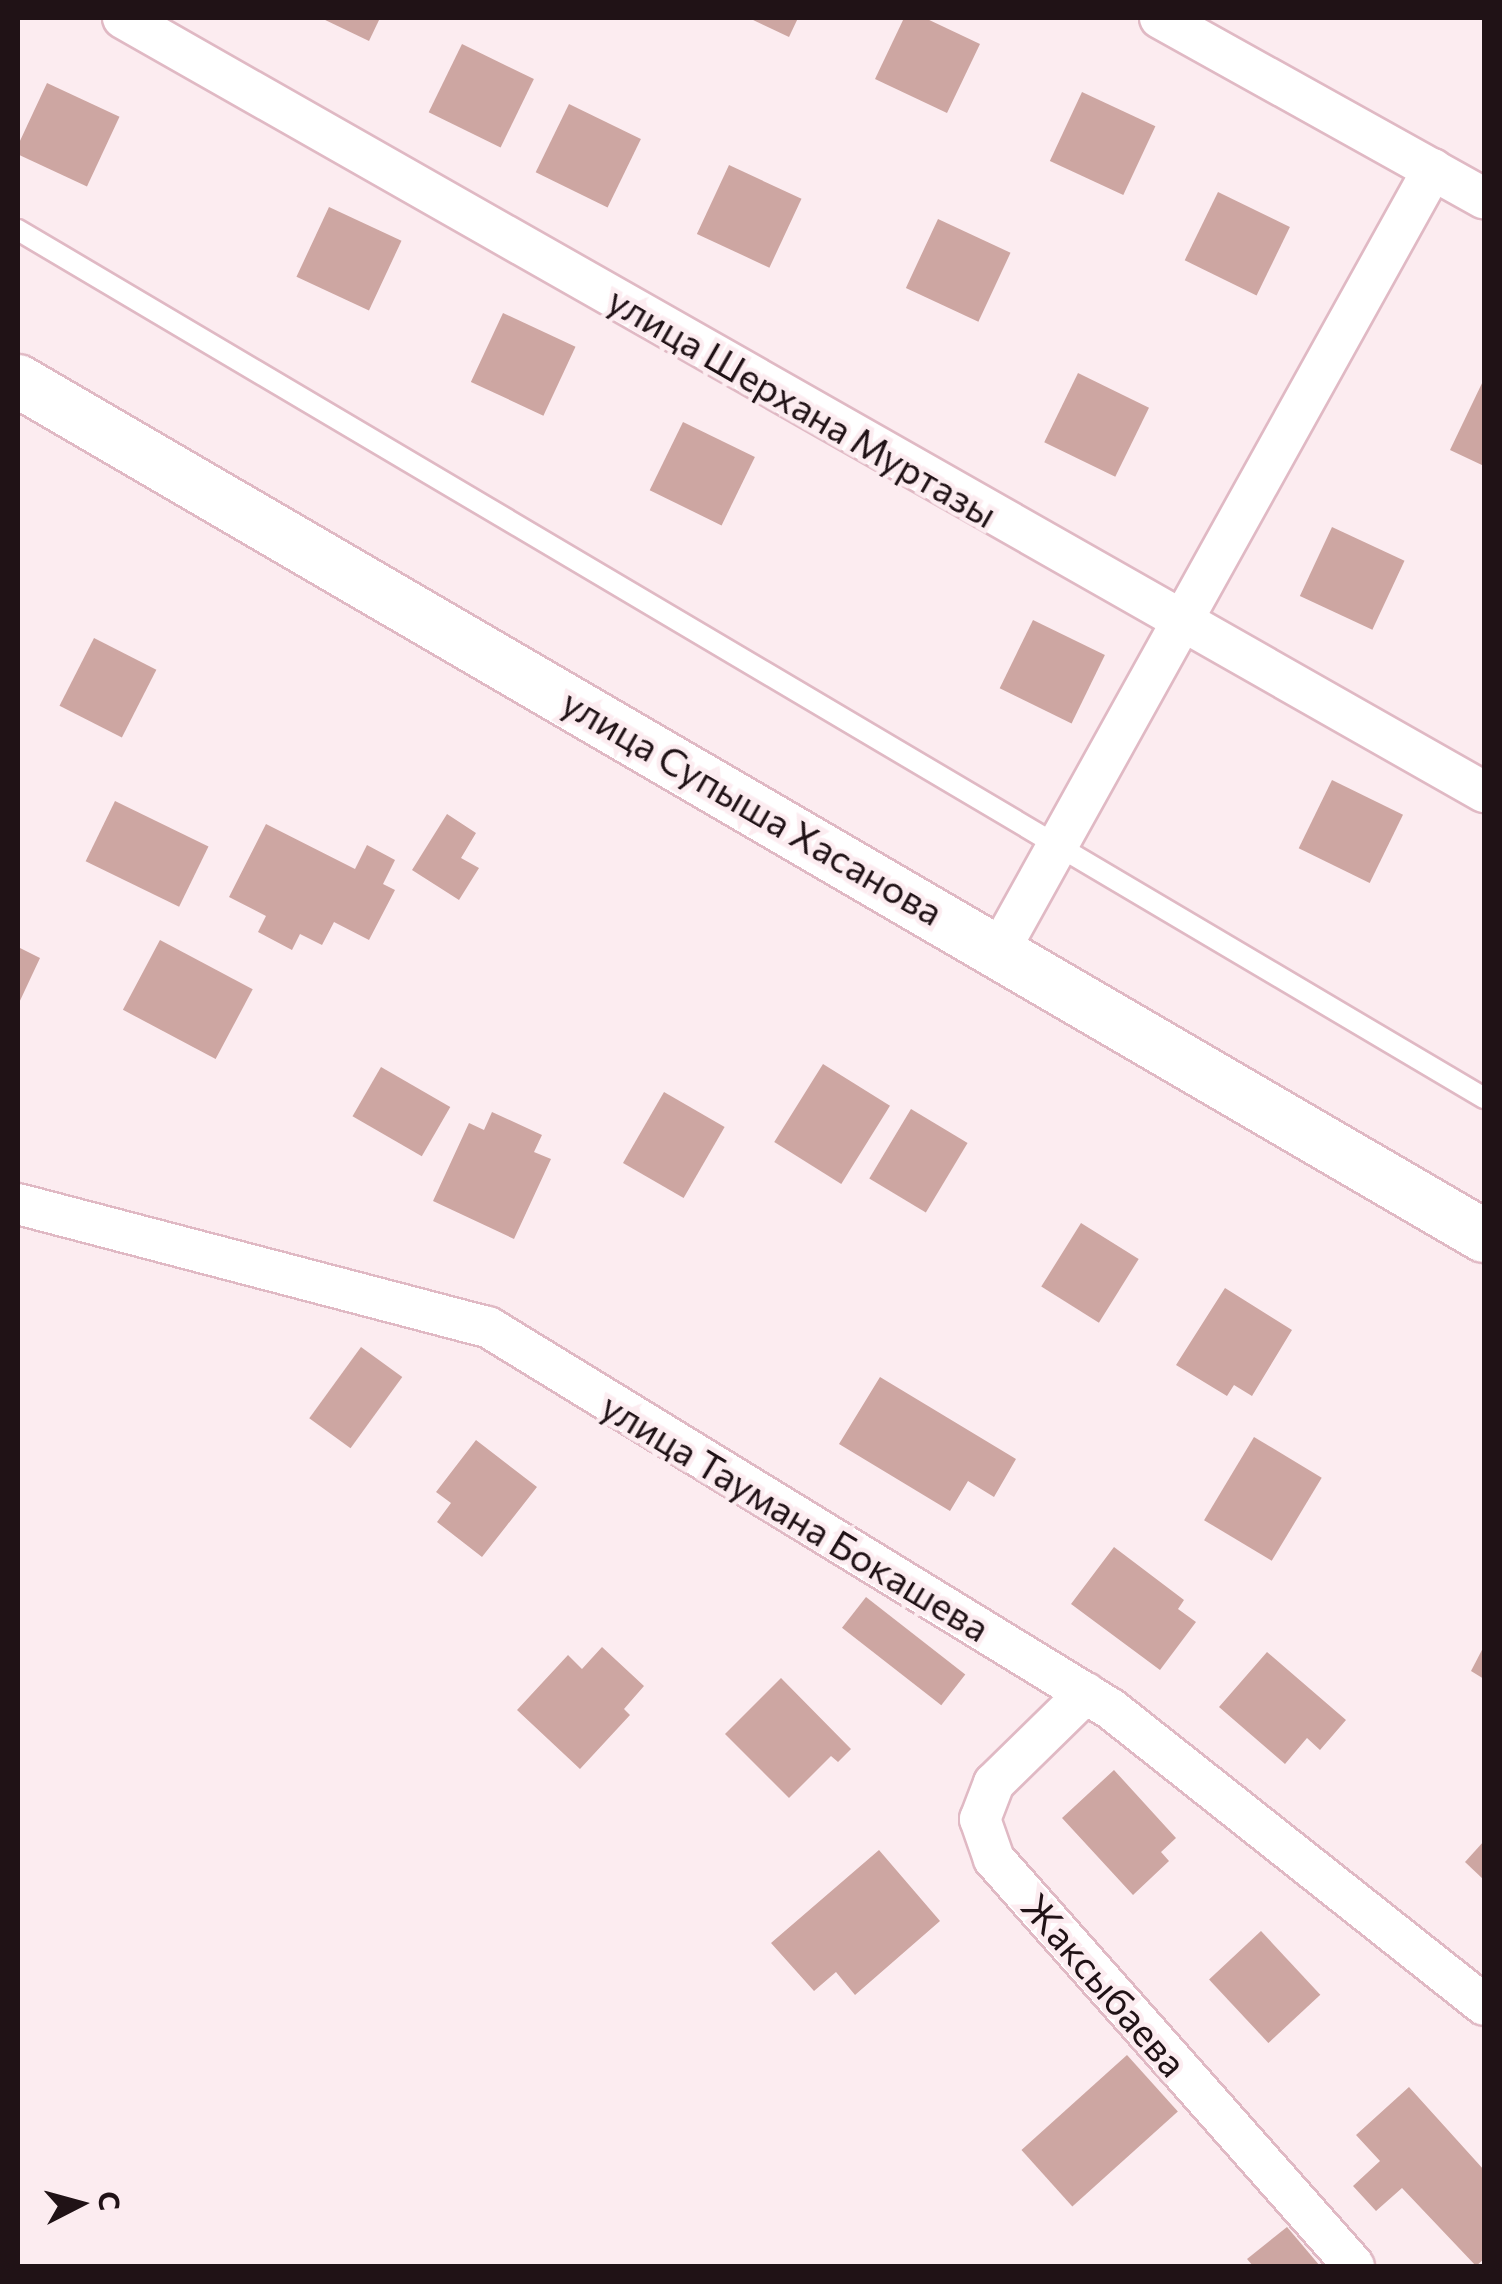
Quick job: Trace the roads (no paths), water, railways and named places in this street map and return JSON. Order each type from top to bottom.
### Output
[{"type":"street","name":"улица Шерхана Муртазы","points":[[122,18],[1484,792]]},
{"type":"street","points":[[1160,18],[1484,198]]},
{"type":"street","points":[[1000,949],[1433,169]]},
{"type":"street","name":"улица Супыша Хасанова","points":[[18,381],[1000,949],[1484,1236]]},
{"type":"street","name":"улица Таумана Бокашева","points":[[18,1204],[488,1327],[1086,1693],[1484,2006]]},
{"type":"street","name":"Жаксыбаева","points":[[1086,1693],[994,1783],[980,1819],[994,1859],[1354,2266]]},
{"type":"lane","points":[[18,230],[1484,1098]]}]
